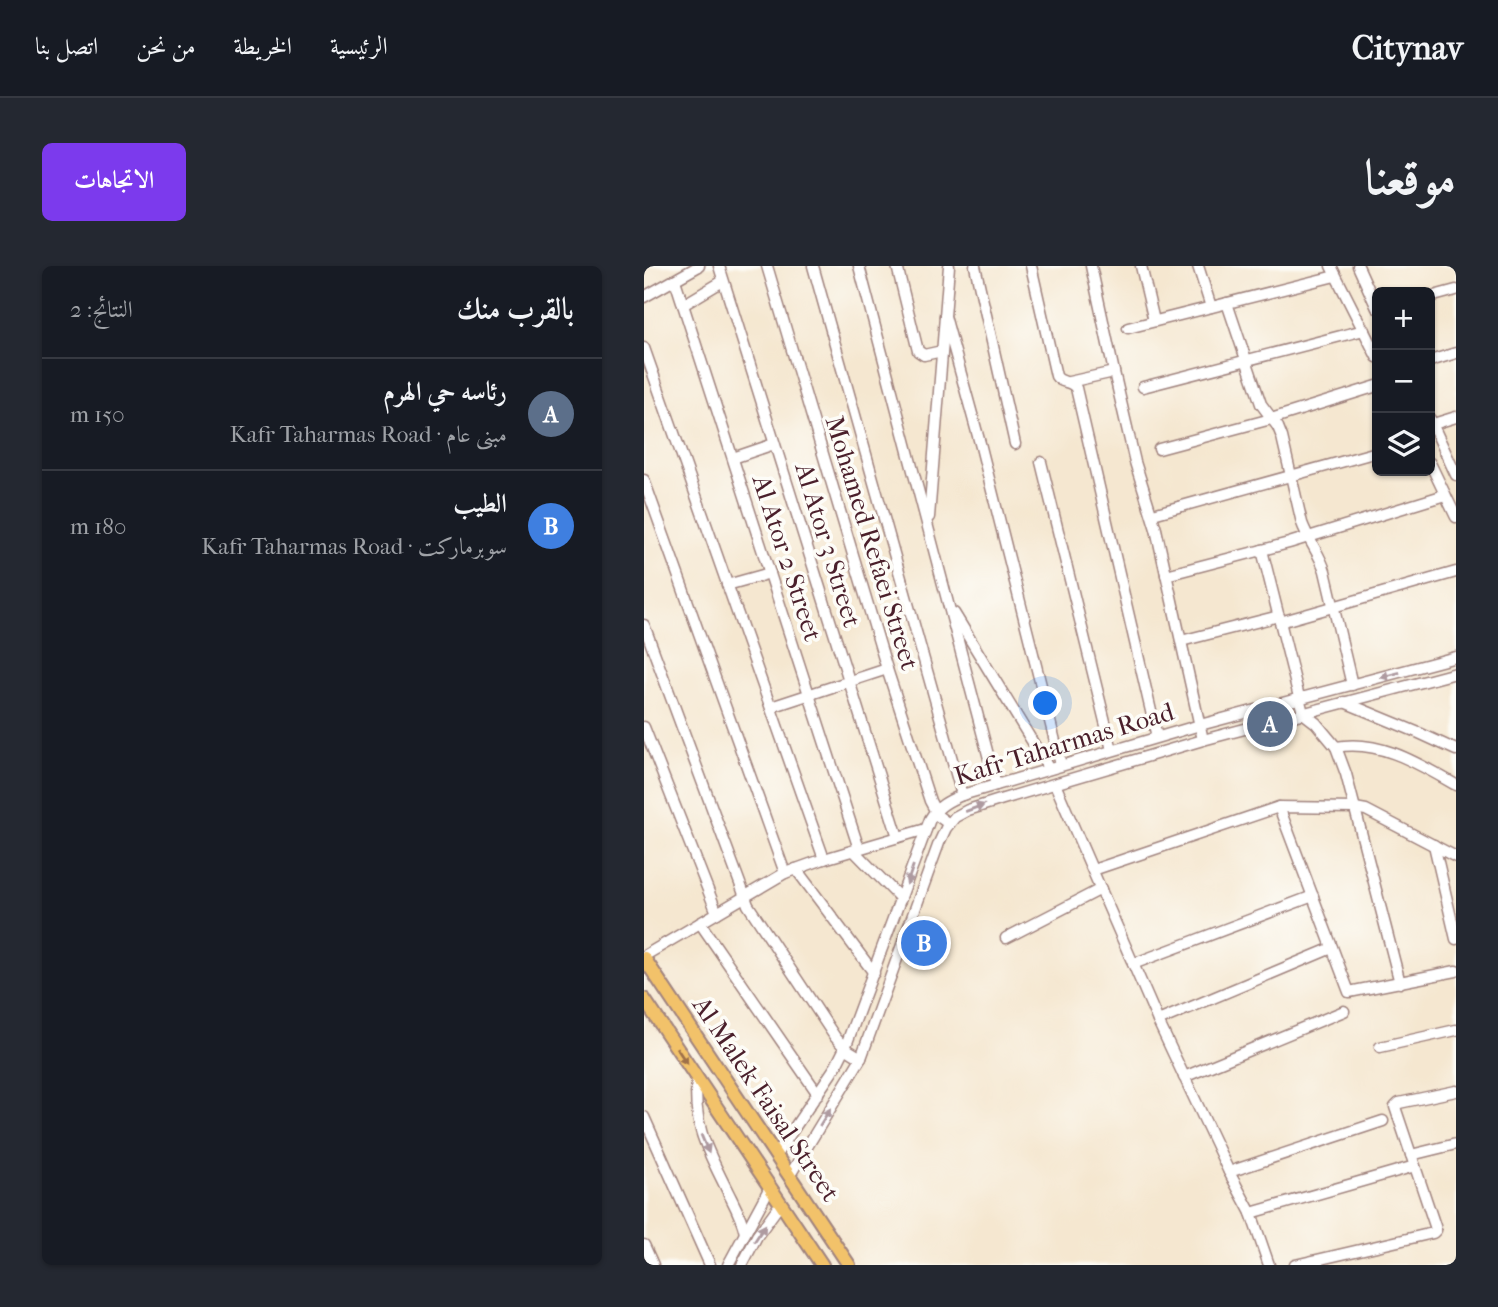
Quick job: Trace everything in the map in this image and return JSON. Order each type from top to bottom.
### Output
[{"type":"main road","name":"Al Malek Faisal Street","points":[[644,957],[849,1265]]},
{"type":"main road","name":"Al Malek Faisal Street","points":[[644,999],[822,1265]]},
{"type":"street","points":[[644,297],[699,266]]},
{"type":"street","name":"Al Ator 3 Street","points":[[719,266],[898,837]]},
{"type":"street","name":"Mohamed Refaei Street","points":[[767,266],[887,669],[934,811]]},
{"type":"street","points":[[813,266],[962,795]]},
{"type":"street","points":[[859,266],[996,785]]},
{"type":"street","points":[[897,266],[919,351],[925,355],[942,351]]},
{"type":"street","points":[[928,526],[949,266]]},
{"type":"street","points":[[975,266],[1015,444]]},
{"type":"street","points":[[1031,266],[1056,376],[1076,388],[1157,737]]},
{"type":"street","points":[[1091,266],[1138,473],[1153,514],[1203,740]]},
{"type":"street","points":[[1141,266],[1154,321]]},
{"type":"street","points":[[1198,266],[1211,307]]},
{"type":"street","points":[[1358,266],[1372,297]]},
{"type":"street","points":[[1128,328],[1227,303],[1333,271],[1374,350]]},
{"type":"street","name":"Al Ator 2 Street","points":[[675,280],[857,850],[901,899]]},
{"type":"street","points":[[683,305],[723,281]]},
{"type":"street","points":[[1435,296],[1456,290]]},
{"type":"street","points":[[1227,303],[1261,404],[1280,432],[1302,523],[1323,564],[1352,685]]},
{"type":"street","points":[[945,316],[1061,765]]},
{"type":"street","points":[[1143,387],[1364,330]]},
{"type":"street","points":[[644,348],[824,859]]},
{"type":"street","points":[[1435,359],[1456,353]]},
{"type":"street","points":[[1065,382],[1114,372]]},
{"type":"street","points":[[1158,449],[1271,419],[1372,388]]},
{"type":"street","points":[[1435,422],[1456,417]]},
{"type":"street","points":[[1435,431],[1456,475]]},
{"type":"street","points":[[733,458],[774,444]]},
{"type":"street","points":[[1153,514],[1372,453]]},
{"type":"street","points":[[1041,461],[1112,750]]},
{"type":"street","points":[[1435,473],[1456,517]]},
{"type":"street","points":[[644,480],[785,873]]},
{"type":"street","points":[[1166,575],[1308,537],[1446,495]]},
{"type":"street","points":[[1262,550],[1303,713],[1317,723],[1336,747],[1346,774],[1400,983]]},
{"type":"street","points":[[1181,641],[1334,607],[1456,572]]},
{"type":"street","points":[[727,584],[769,573]]},
{"type":"street","points":[[948,603],[1049,769]]},
{"type":"street","points":[[644,625],[744,896],[835,1037],[860,1058]]},
{"type":"street","name":"Kafr Taharmas Road","points":[[776,1156],[845,1048],[926,829],[934,811],[942,804],[962,795],[1157,737],[1456,657]]},
{"type":"street","points":[[771,707],[887,669]]},
{"type":"street","name":"Kafr Taharmas Road","points":[[790,1175],[860,1058],[939,843],[955,817],[968,810],[1203,740],[1456,673]]},
{"type":"street","points":[[1343,702],[1456,750]]},
{"type":"street","points":[[644,727],[717,913]]},
{"type":"street","points":[[1336,747],[1349,744],[1396,753],[1456,785]]},
{"type":"street","points":[[1055,784],[1158,1021],[1251,1213],[1269,1265]]},
{"type":"street","points":[[1093,870],[1279,807],[1366,810],[1456,857]]},
{"type":"street","points":[[1279,807],[1349,992],[1456,971]]},
{"type":"street","points":[[934,811],[949,824]]},
{"type":"street","points":[[644,957],[785,873],[926,829]]},
{"type":"street","points":[[1434,845],[1456,939]]},
{"type":"street","points":[[796,869],[874,973]]},
{"type":"street","points":[[1006,938],[1101,889]]},
{"type":"street","points":[[1133,964],[1313,896]]},
{"type":"street","points":[[700,923],[818,1094]]},
{"type":"street","points":[[1158,1021],[1332,948]]},
{"type":"street","points":[[1184,1077],[1344,1011]]},
{"type":"street","points":[[1380,1047],[1456,1030]]},
{"type":"street","points":[[697,1078],[695,1094],[698,1126],[703,1142],[741,1217],[745,1233]]},
{"type":"street","points":[[1295,1265],[1433,1233],[1436,1230],[1396,1105],[1456,1091]]},
{"type":"street","points":[[644,1117],[710,1265]]},
{"type":"street","points":[[1229,1172],[1383,1121]]},
{"type":"street","points":[[1411,1155],[1456,1144]]},
{"type":"street","points":[[1251,1213],[1415,1166]]},
{"type":"street","points":[[728,1265],[770,1187]]},
{"type":"street","points":[[741,1265],[757,1236],[781,1203]]},
{"type":"street","points":[[644,1245],[653,1265]]},
{"type":"place","name":"رئاسه حي الهرم","points":[[1270,724]]},
{"type":"place","name":"الطيب","points":[[924,943]]}]
